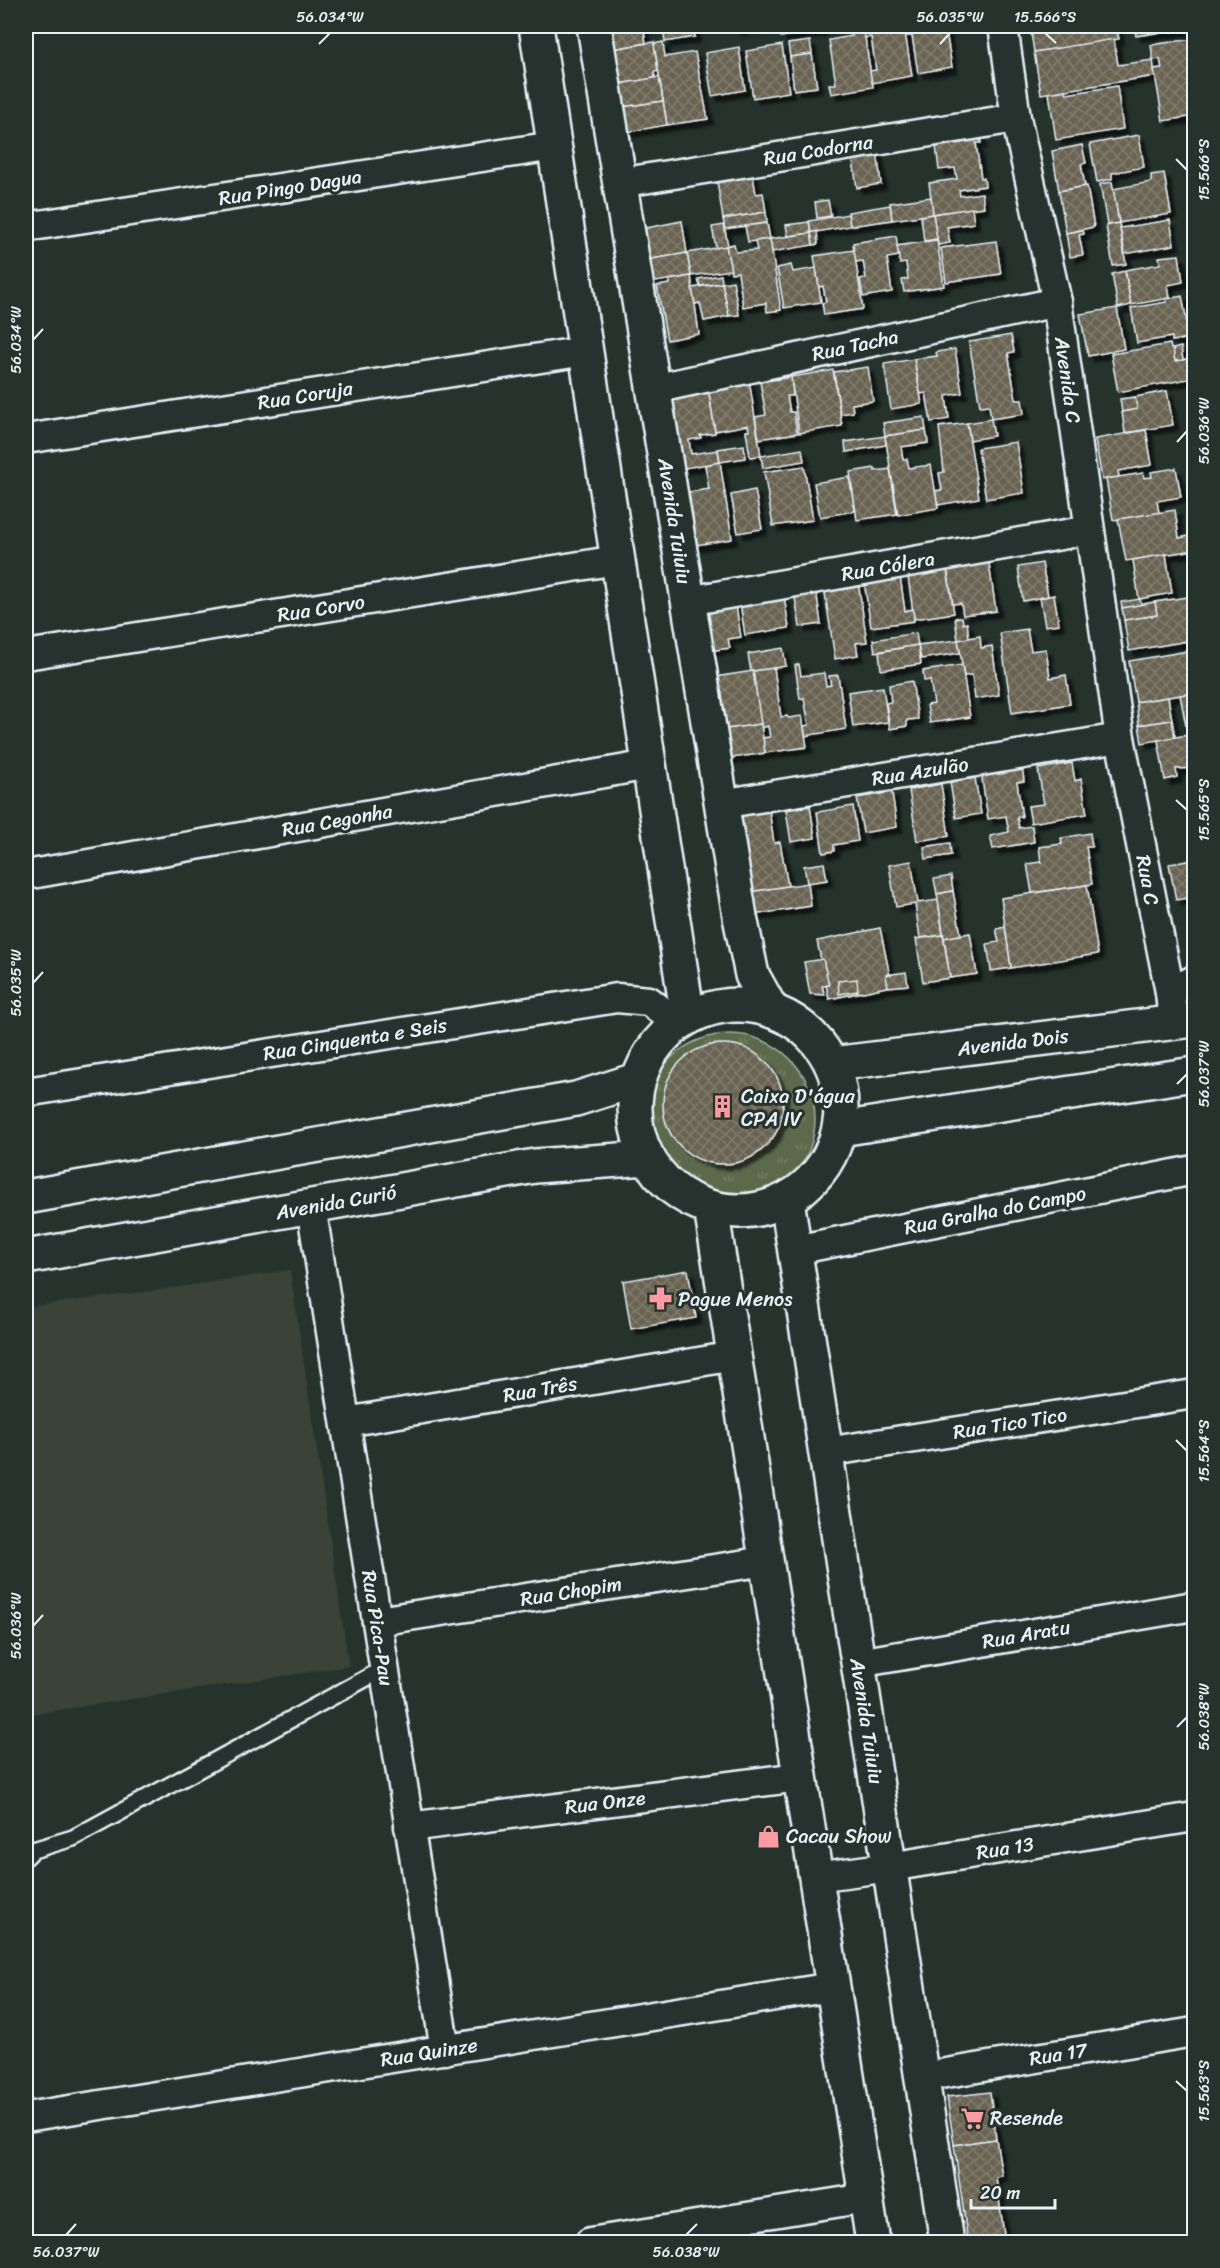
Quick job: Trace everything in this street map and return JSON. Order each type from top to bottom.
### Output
[{"type":"main road","points":[[536,26],[649,765],[682,1021]]},
{"type":"main road","name":"Avenida Tuiuiu","points":[[594,26],[740,917],[752,975],[772,1011]]},
{"type":"main road","name":"Avenida Dois","points":[[832,1064],[1183,1004]]},
{"type":"main road","points":[[744,1005],[772,1011],[796,1023],[817,1041],[832,1064],[841,1096],[840,1129],[830,1157],[811,1182],[787,1200],[762,1209],[736,1211],[711,1208],[686,1197],[664,1180],[648,1158],[638,1133],[634,1106],[639,1079],[653,1048],[682,1021],[714,1007],[744,1005]]},
{"type":"main road","points":[[840,1129],[1194,1074]]},
{"type":"main road","points":[[26,1197],[576,1098],[639,1079]]},
{"type":"main road","name":"Avenida Curió","points":[[26,1257],[535,1166],[648,1158]]},
{"type":"main road","name":"Avenida Tuiuiu","points":[[787,1200],[947,2242]]},
{"type":"main road","points":[[711,1208],[873,2242]]},
{"type":"street","name":"Avenida C","points":[[1003,26],[1016,118],[1057,302],[1120,738]]},
{"type":"street","name":"Rua Codorna","points":[[619,183],[1016,118]]},
{"type":"street","name":"Rua Pingo Dagua","points":[[26,227],[554,146]]},
{"type":"street","name":"Rua Tacha","points":[[653,389],[1057,302]]},
{"type":"street","name":"Rua Coruja","points":[[26,439],[585,351]]},
{"type":"street","name":"Rua Cólera","points":[[688,601],[1089,530]]},
{"type":"street","name":"Rua Corvo","points":[[26,655],[617,560]]},
{"type":"street","name":"Rua Azulão","points":[[721,804],[1120,738]]},
{"type":"street","name":"Rua C","points":[[1120,738],[1183,1004]]},
{"type":"street","name":"Rua Cegonha","points":[[26,875],[649,765]]},
{"type":"street","name":"Rua Cinquenta e Seis","points":[[26,1092],[617,998],[649,1001],[682,1021]]},
{"type":"street","name":"Rua Gralha do Campo","points":[[795,1250],[1194,1170]]},
{"type":"street","name":"Rua Pica-Pau","points":[[311,1206],[444,2050]]},
{"type":"street","name":"Rua Três","points":[[346,1422],[734,1356]]},
{"type":"street","name":"Rua Tico Tico","points":[[826,1452],[1194,1394]]},
{"type":"street","name":"Rua Chopim","points":[[377,1621],[766,1561]]},
{"type":"street","name":"Rua Aratu","points":[[858,1663],[1194,1606]]},
{"type":"street","name":"Rua Onze","points":[[410,1827],[800,1777]]},
{"type":"street","name":"Rua 13","points":[[815,1877],[890,1867],[1194,1817]]},
{"type":"street","name":"Rua Quinze","points":[[26,2117],[832,1987]]},
{"type":"street","name":"Rua 17","points":[[922,2077],[1194,2032]]},
{"type":"street","points":[[590,2242],[866,2198]]},
{"type":"lane","points":[[26,1857],[33,1850],[72,1838],[385,1668]]},
{"type":"shaded area","points":[[290,1270],[349,1666],[26,1715],[26,1307]]},
{"type":"green space","points":[[730,1034],[762,1041],[777,1048],[790,1059],[801,1072],[808,1087],[815,1119],[808,1151],[801,1166],[790,1179],[777,1190],[762,1197],[730,1204],[698,1197],[683,1190],[670,1179],[659,1166],[652,1151],[645,1119],[652,1087],[659,1072],[670,1059],[683,1048],[698,1041]]},
{"type":"building","points":[[643,26],[646,43],[613,49],[610,29]]},
{"type":"building","points":[[663,26],[693,26],[695,37],[665,42]]},
{"type":"building","points":[[735,26],[766,26],[736,30]]},
{"type":"building","points":[[779,26],[820,26],[821,31],[781,37]]},
{"type":"building","points":[[863,26],[873,87],[831,94],[829,84],[836,84],[829,40],[852,36],[850,27]]},
{"type":"building","points":[[904,26],[912,76],[872,83],[870,71],[876,70],[871,37],[865,38],[863,27]]},
{"type":"building","points":[[905,26],[945,26],[952,67],[918,73],[912,36],[906,36]]},
{"type":"building","points":[[1030,26],[1116,26],[1119,39],[1034,52]]},
{"type":"building","points":[[1134,26],[1148,26],[1149,34],[1136,36]]},
{"type":"building","points":[[1148,26],[1190,26],[1190,29],[1149,34]]},
{"type":"building","points":[[1114,39],[1118,65],[1153,60],[1155,76],[1041,94],[1034,52]]},
{"type":"building","points":[[1192,39],[1194,116],[1163,121],[1154,69],[1162,68],[1160,59],[1153,60],[1151,45]]},
{"type":"building","points":[[810,41],[812,54],[790,57],[788,44]]},
{"type":"building","points":[[654,42],[658,71],[654,72],[655,78],[619,84],[613,49]]},
{"type":"building","points":[[663,42],[665,57],[695,52],[708,119],[667,125],[654,44]]},
{"type":"building","points":[[782,45],[789,92],[753,98],[746,51]]},
{"type":"building","points":[[739,47],[745,90],[712,96],[705,53]]},
{"type":"building","points":[[812,54],[817,87],[794,90],[790,57]]},
{"type":"building","points":[[659,77],[663,101],[623,107],[619,84]]},
{"type":"building","points":[[1117,86],[1123,129],[1056,140],[1049,93],[1066,90],[1067,94]]},
{"type":"building","points":[[663,101],[667,125],[627,132],[623,107]]},
{"type":"building","points":[[980,132],[981,143],[976,143],[981,178],[984,178],[985,186],[959,190],[960,196],[982,193],[984,207],[933,214],[929,183],[957,179],[955,168],[939,170],[935,138]]},
{"type":"building","points":[[1139,135],[1144,167],[1112,173],[1112,179],[1097,182],[1090,144]]},
{"type":"building","points":[[1082,145],[1086,163],[1081,164],[1085,186],[1059,191],[1052,151]]},
{"type":"building","points":[[877,150],[881,184],[857,188],[852,154]]},
{"type":"building","points":[[752,170],[756,194],[763,193],[766,212],[723,219],[716,175]]},
{"type":"building","points":[[1164,173],[1171,214],[1119,223],[1113,189],[1151,182],[1151,175]]},
{"type":"building","points":[[1112,182],[1119,223],[1107,225],[1100,184]]},
{"type":"building","points":[[1087,186],[1094,227],[1066,233],[1059,191]]},
{"type":"building","points":[[931,197],[933,214],[892,220],[890,203]]},
{"type":"building","points":[[828,200],[831,216],[817,218],[815,202]]},
{"type":"building","points":[[890,205],[892,220],[850,226],[848,212]]},
{"type":"building","points":[[972,208],[974,223],[947,227],[950,243],[938,245],[933,214]]},
{"type":"building","points":[[766,212],[767,223],[725,229],[723,219]]},
{"type":"building","points":[[848,214],[850,226],[811,233],[809,221]]},
{"type":"building","points":[[933,214],[937,239],[924,241],[921,216]]},
{"type":"building","points":[[1170,220],[1174,245],[1125,254],[1120,228]]},
{"type":"building","points":[[682,221],[687,253],[646,260],[641,229]]},
{"type":"building","points":[[809,222],[811,233],[788,236],[786,225]]},
{"type":"building","points":[[767,223],[770,239],[748,242],[745,226]]},
{"type":"building","points":[[1119,223],[1126,264],[1113,266],[1106,226]]},
{"type":"building","points":[[724,225],[728,246],[716,248],[712,227]]},
{"type":"building","points":[[1083,230],[1084,234],[1079,235],[1083,255],[1070,257],[1066,233]]},
{"type":"building","points":[[817,231],[818,244],[813,245],[811,233]]},
{"type":"building","points":[[811,233],[813,245],[772,252],[770,239]]},
{"type":"building","points":[[896,236],[899,256],[887,258],[892,292],[863,297],[860,279],[866,278],[863,261],[855,262],[853,243]]},
{"type":"building","points":[[770,239],[781,310],[767,312],[766,303],[743,307],[738,272],[731,273],[726,246],[734,244],[736,252],[757,250],[755,241]]},
{"type":"building","points":[[937,240],[944,286],[904,292],[902,280],[908,279],[906,263],[900,264],[897,246]]},
{"type":"building","points":[[996,241],[1001,274],[946,282],[941,248]]},
{"type":"building","points":[[726,246],[731,270],[691,276],[687,253]]},
{"type":"building","points":[[854,250],[863,309],[824,315],[822,303],[826,302],[823,286],[819,287],[814,256]]},
{"type":"building","points":[[687,253],[691,276],[650,283],[646,260]]},
{"type":"building","points":[[1179,255],[1183,282],[1168,285],[1170,298],[1131,305],[1125,270],[1160,264],[1159,257]]},
{"type":"building","points":[[791,265],[793,272],[816,268],[821,302],[784,308],[777,268]]},
{"type":"building","points":[[1125,271],[1131,305],[1118,308],[1112,274]]},
{"type":"building","points":[[721,275],[722,283],[700,286],[698,279]]},
{"type":"building","points":[[691,276],[699,334],[667,340],[657,286],[670,284],[669,280]]},
{"type":"building","points":[[733,281],[739,315],[729,316],[722,283]]},
{"type":"building","points":[[722,283],[729,316],[704,321],[700,303],[695,304],[692,288]]},
{"type":"building","points":[[1182,296],[1190,338],[1172,341],[1172,337],[1137,343],[1131,308],[1167,302],[1166,299]]},
{"type":"building","points":[[1117,308],[1124,349],[1088,356],[1080,314]]},
{"type":"building","points":[[1011,335],[1014,352],[1008,353],[1016,400],[1022,400],[1024,414],[991,419],[989,405],[980,406],[969,342]]},
{"type":"building","points":[[1170,344],[1175,361],[1193,358],[1194,378],[1118,392],[1111,354]]},
{"type":"building","points":[[1181,347],[1183,360],[1175,361],[1173,349]]},
{"type":"building","points":[[955,349],[962,393],[946,396],[949,419],[931,422],[926,393],[920,394],[914,359],[937,356],[936,352]]},
{"type":"building","points":[[914,359],[922,404],[891,409],[884,364]]},
{"type":"building","points":[[868,367],[873,401],[852,404],[853,412],[840,414],[834,372]]},
{"type":"building","points":[[833,370],[842,426],[799,433],[791,377]]},
{"type":"building","points":[[748,373],[761,456],[750,457],[746,431],[749,431],[748,425],[715,431],[707,380]]},
{"type":"building","points":[[791,377],[793,396],[787,396],[790,412],[794,412],[797,433],[759,439],[755,417],[766,415],[760,382]]},
{"type":"building","points":[[707,380],[715,433],[700,435],[701,438],[689,440],[691,454],[718,450],[720,462],[679,469],[666,387]]},
{"type":"building","points":[[1167,391],[1173,425],[1125,433],[1122,412],[1137,409],[1135,397]]},
{"type":"building","points":[[1135,397],[1137,409],[1122,412],[1120,399]]},
{"type":"building","points":[[924,417],[926,430],[885,436],[883,423]]},
{"type":"building","points":[[991,419],[994,436],[970,440],[967,423]]},
{"type":"building","points":[[967,423],[979,498],[938,505],[935,491],[942,490],[939,473],[944,472],[939,427]]},
{"type":"building","points":[[926,430],[928,443],[901,447],[903,459],[907,459],[909,468],[931,465],[938,508],[898,515],[885,436]]},
{"type":"building","points":[[1146,430],[1152,465],[1118,471],[1119,477],[1102,480],[1095,439]]},
{"type":"building","points":[[885,436],[886,445],[846,452],[845,442]]},
{"type":"building","points":[[1016,442],[1024,493],[986,499],[978,448]]},
{"type":"building","points":[[744,445],[745,458],[720,462],[718,449]]},
{"type":"building","points":[[802,449],[804,461],[763,468],[761,456]]},
{"type":"building","points":[[720,462],[732,539],[691,546],[683,493],[709,489],[705,465]]},
{"type":"building","points":[[804,466],[813,520],[773,526],[764,472]]},
{"type":"building","points":[[875,468],[875,471],[890,469],[897,514],[857,520],[850,472]]},
{"type":"building","points":[[1176,468],[1181,497],[1157,501],[1159,513],[1113,520],[1106,479],[1143,473],[1144,478],[1152,477],[1151,472]]},
{"type":"building","points":[[849,477],[855,511],[820,517],[814,483]]},
{"type":"building","points":[[755,490],[762,529],[738,533],[731,495]]},
{"type":"building","points":[[1175,510],[1179,538],[1194,535],[1194,550],[1126,561],[1118,519]]},
{"type":"building","points":[[987,550],[996,611],[963,615],[961,603],[953,604],[945,557]]},
{"type":"building","points":[[1166,554],[1172,593],[1139,599],[1133,560]]},
{"type":"building","points":[[945,557],[954,613],[914,619],[906,563]]},
{"type":"building","points":[[1042,563],[1048,596],[1023,601],[1018,567]]},
{"type":"building","points":[[857,575],[867,642],[856,643],[858,655],[835,659],[823,580]]},
{"type":"building","points":[[900,576],[905,611],[913,609],[914,621],[871,627],[864,581]]},
{"type":"building","points":[[782,584],[789,628],[745,635],[738,590]]},
{"type":"building","points":[[816,589],[821,624],[800,627],[794,592]]},
{"type":"building","points":[[1054,595],[1059,624],[1045,626],[1040,598]]},
{"type":"building","points":[[1194,596],[1194,640],[1129,651],[1124,620],[1157,615],[1155,602]]},
{"type":"building","points":[[1140,599],[1141,605],[1122,608],[1121,602]]},
{"type":"building","points":[[735,600],[741,637],[728,639],[730,648],[708,651],[701,606]]},
{"type":"building","points":[[1155,602],[1157,615],[1124,620],[1122,608]]},
{"type":"building","points":[[962,617],[963,624],[967,623],[969,638],[958,640],[955,618]]},
{"type":"building","points":[[1027,629],[1031,651],[1046,649],[1050,678],[1066,675],[1070,704],[1012,713],[1000,633]]},
{"type":"building","points":[[916,633],[918,645],[875,652],[873,640]]},
{"type":"building","points":[[980,636],[981,648],[992,646],[999,695],[975,699],[972,675],[964,676],[958,640]]},
{"type":"building","points":[[958,640],[960,653],[921,659],[918,645]]},
{"type":"building","points":[[918,645],[921,664],[881,670],[879,652]]},
{"type":"building","points":[[783,648],[786,666],[751,672],[748,654]]},
{"type":"building","points":[[1194,650],[1194,693],[1136,702],[1129,661]]},
{"type":"building","points":[[799,664],[801,676],[824,673],[826,686],[831,685],[829,676],[838,675],[846,729],[805,736],[804,726],[809,725],[804,698],[800,699],[795,665]]},
{"type":"building","points":[[962,665],[970,717],[930,723],[927,705],[934,704],[930,680],[924,681],[923,671]]},
{"type":"building","points":[[774,668],[781,717],[802,716],[807,747],[765,753],[763,738],[770,737],[768,726],[761,728],[753,671]]},
{"type":"building","points":[[753,671],[761,724],[720,730],[724,718],[722,706],[719,707],[715,677]]},
{"type":"building","points":[[912,681],[918,719],[907,720],[907,726],[890,729],[886,703],[891,702],[889,685]]},
{"type":"building","points":[[883,687],[888,722],[853,727],[848,692]]},
{"type":"building","points":[[1194,693],[1194,724],[1186,726],[1180,695]]},
{"type":"building","points":[[1168,697],[1172,720],[1139,725],[1136,702]]},
{"type":"building","points":[[1172,720],[1175,737],[1142,743],[1139,725]]},
{"type":"building","points":[[761,724],[765,753],[725,759],[720,730]]},
{"type":"building","points":[[1194,734],[1194,768],[1176,769],[1177,777],[1165,780],[1158,740]]},
{"type":"building","points":[[1072,763],[1075,781],[1081,779],[1087,814],[1031,823],[1028,806],[1044,804],[1038,769]]},
{"type":"building","points":[[1022,765],[1024,781],[1017,782],[1022,817],[1017,817],[1019,828],[1032,826],[1034,842],[993,849],[990,836],[1009,832],[1006,816],[988,819],[981,772]]},
{"type":"building","points":[[975,778],[981,814],[956,818],[950,782]]},
{"type":"building","points":[[941,784],[949,836],[917,841],[909,790]]},
{"type":"building","points":[[892,792],[897,827],[863,833],[857,798]]},
{"type":"building","points":[[732,806],[769,810],[774,843],[780,842],[788,886],[745,893]]},
{"type":"building","points":[[810,806],[815,838],[791,842],[786,810]]},
{"type":"building","points":[[853,806],[858,841],[834,845],[834,851],[823,853],[817,812]]},
{"type":"building","points":[[1090,833],[1092,847],[1086,847],[1092,884],[1032,893],[1027,864],[1041,862],[1039,847],[1062,844],[1061,838]]},
{"type":"building","points":[[950,843],[951,855],[926,859],[924,847]]},
{"type":"building","points":[[1194,860],[1194,897],[1176,900],[1169,864]]},
{"type":"building","points":[[911,861],[918,903],[938,900],[943,935],[920,938],[915,904],[896,907],[889,865]]},
{"type":"building","points":[[824,863],[827,880],[807,883],[804,866]]},
{"type":"building","points":[[951,876],[953,891],[937,894],[934,879]]},
{"type":"building","points":[[808,883],[811,906],[753,915],[749,892]]},
{"type":"building","points":[[1087,885],[1098,954],[1011,968],[1001,898]]},
{"type":"building","points":[[953,891],[961,935],[944,938],[937,894]]},
{"type":"building","points":[[1005,927],[1011,968],[991,971],[987,944],[999,942],[996,929]]},
{"type":"building","points":[[880,928],[892,986],[829,999],[817,941]]},
{"type":"building","points":[[970,933],[977,974],[950,978],[944,938]]},
{"type":"building","points":[[943,935],[950,978],[923,982],[916,939]]},
{"type":"building","points":[[823,959],[829,985],[822,986],[825,995],[810,994],[804,962]]},
{"type":"building","points":[[906,972],[908,985],[888,987],[886,975]]},
{"type":"building","points":[[857,979],[858,991],[839,994],[838,981]]},
{"type":"building","name":"Caixa D'água CPA IV","points":[[723,1044],[746,1049],[765,1062],[778,1081],[783,1104],[778,1127],[765,1146],[746,1159],[723,1164],[700,1159],[681,1146],[668,1127],[663,1104],[668,1081],[681,1062],[700,1049]]},
{"type":"building","name":"Pague Menos","points":[[688,1270],[696,1318],[631,1329],[623,1281]]},
{"type":"building","name":"Resende","points":[[990,2092],[996,2139],[954,2145],[947,2097]]},
{"type":"building","points":[[996,2139],[1002,2176],[996,2177],[1005,2242],[968,2242],[954,2145]]},
{"type":"place","name":"Caixa D'água CPA IV","points":[[723,1107]]},
{"type":"place","name":"Pague Menos","points":[[660,1299]]},
{"type":"place","name":"Cacau Show","points":[[768,1836]]},
{"type":"place","name":"Resende","points":[[972,2118]]}]
